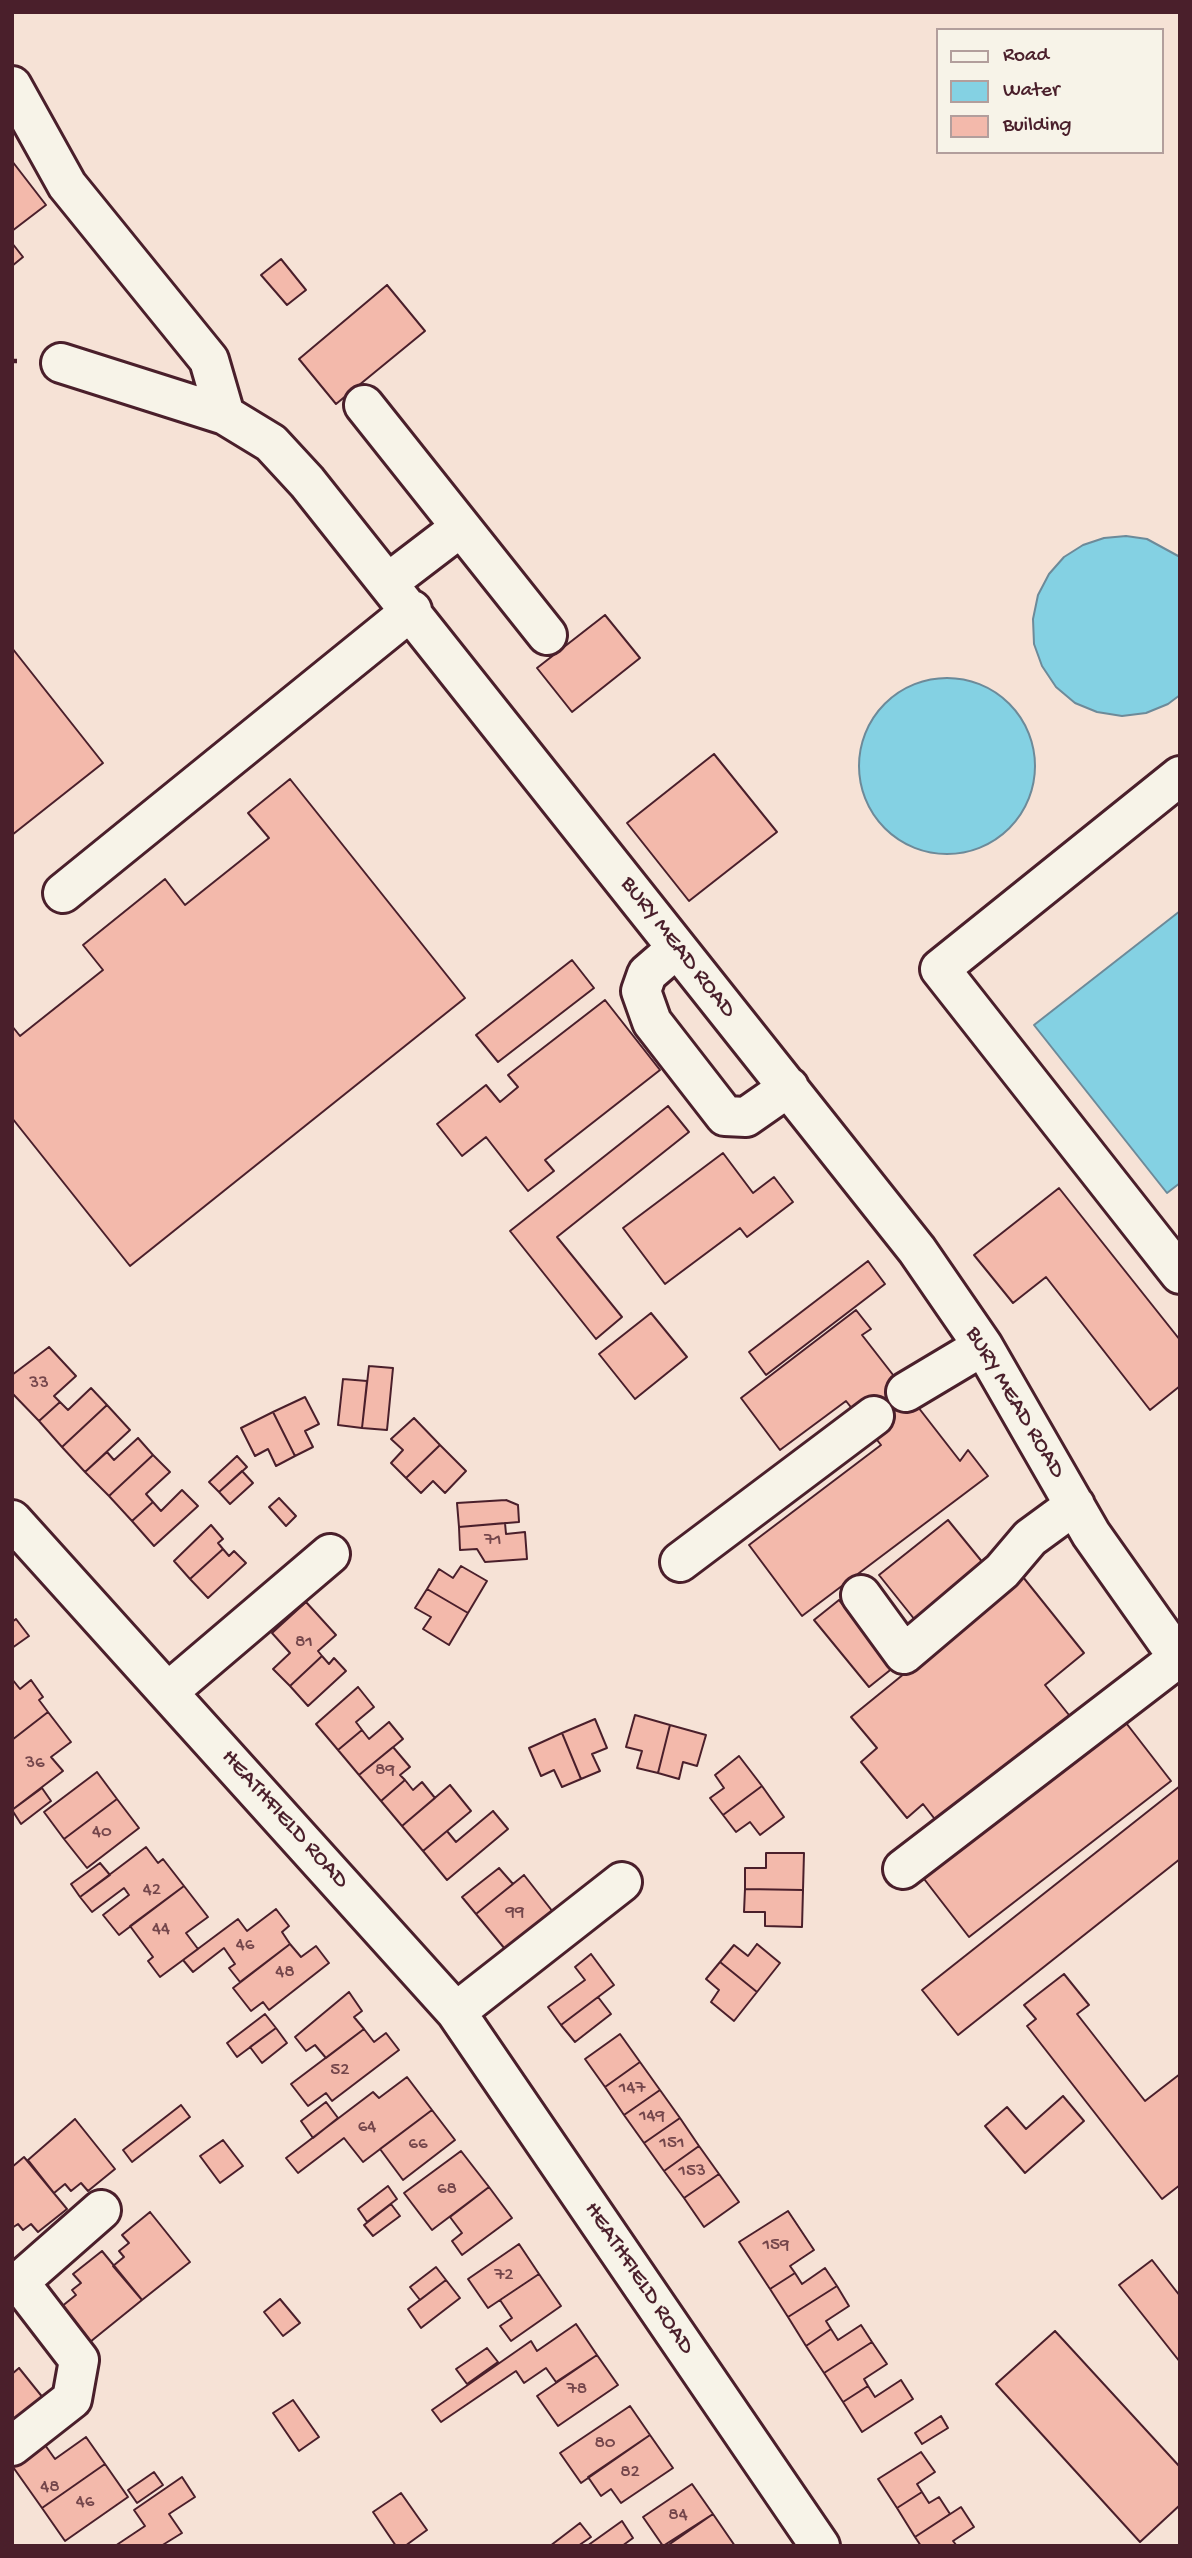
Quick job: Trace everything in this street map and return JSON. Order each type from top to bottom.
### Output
[{"type":"street","points":[[12,86],[67,185],[209,360],[225,415]]},
{"type":"street","name":"BURY MEAD ROAD","points":[[61,363],[225,415],[271,443],[307,482],[916,1250],[983,1346],[1074,1505],[1179,1659]]},
{"type":"street","points":[[364,405],[547,635]]},
{"type":"street","points":[[64,893],[400,596],[461,527]]},
{"type":"street","points":[[1180,776],[940,969],[1180,1274]]},
{"type":"street","points":[[677,948],[647,974],[641,991],[652,1022],[725,1116],[746,1116],[789,1087]]},
{"type":"street","points":[[906,1392],[983,1346]]},
{"type":"street","points":[[680,1562],[874,1416]]},
{"type":"street","points":[[861,1595],[904,1654],[1002,1571],[1030,1538],[1074,1505]]},
{"type":"street","name":"HEATHFIELD ROAD","points":[[12,1520],[456,2012],[820,2546]]},
{"type":"street","points":[[169,1691],[330,1554]]},
{"type":"street","points":[[903,1869],[1179,1659]]},
{"type":"street","points":[[456,2012],[622,1882]]},
{"type":"street","points":[[12,2446],[72,2399],[79,2360],[19,2282],[101,2210]]},
{"type":"water","points":[[1126,536],[1147,539],[1180,557],[1180,695],[1168,704],[1146,713],[1122,716],[1097,712],[1075,703],[1056,687],[1042,666],[1034,644],[1033,619],[1038,595],[1049,574],[1064,557],[1083,545],[1104,538]]},
{"type":"water","points":[[947,678],[981,685],[1009,704],[1028,732],[1035,766],[1028,800],[1009,828],[981,847],[947,854],[913,847],[885,828],[866,800],[859,766],[866,732],[885,704],[913,685]]},
{"type":"water","points":[[1180,911],[1180,1183],[1167,1193],[1034,1025]]},
{"type":"building","points":[[12,161],[46,205],[12,231]]},
{"type":"building","points":[[12,243],[23,257],[12,266]]},
{"type":"building","points":[[281,259],[306,290],[287,305],[261,275]]},
{"type":"building","points":[[387,285],[425,331],[336,404],[299,359]]},
{"type":"building","points":[[605,615],[640,658],[572,712],[537,668]]},
{"type":"building","points":[[12,648],[103,763],[12,835]]},
{"type":"building","points":[[714,754],[777,832],[689,901],[627,823]]},
{"type":"building","points":[[290,779],[465,998],[130,1266],[12,1118],[12,1026],[20,1036],[103,970],[83,945],[165,879],[185,905],[269,838],[248,813]]},
{"type":"building","points":[[572,960],[594,988],[498,1062],[476,1035]]},
{"type":"building","points":[[605,1000],[660,1070],[545,1160],[554,1171],[528,1191],[486,1137],[462,1156],[437,1124],[486,1085],[500,1102],[518,1087],[508,1075]]},
{"type":"building","points":[[668,1106],[689,1132],[557,1237],[622,1317],[596,1339],[510,1231]]},
{"type":"building","points":[[723,1153],[753,1193],[774,1177],[793,1202],[747,1237],[740,1228],[665,1284],[623,1228]]},
{"type":"building","points":[[1059,1188],[1180,1340],[1180,1386],[1150,1410],[1046,1277],[1013,1303],[974,1255]]},
{"type":"building","points":[[868,1261],[885,1284],[766,1375],[749,1352]]},
{"type":"building","points":[[856,1310],[871,1329],[862,1335],[960,1461],[968,1450],[988,1476],[802,1616],[749,1545],[881,1445],[846,1401],[780,1450],[741,1398]]},
{"type":"building","points":[[651,1313],[687,1357],[635,1399],[599,1354]]},
{"type":"building","points":[[49,1347],[76,1376],[54,1396],[60,1402],[39,1421],[12,1393],[12,1375]]},
{"type":"building","points":[[369,1366],[393,1368],[387,1430],[362,1428]]},
{"type":"building","points":[[343,1379],[367,1381],[362,1428],[338,1425]]},
{"type":"building","points":[[91,1388],[107,1405],[62,1447],[39,1421],[60,1402],[68,1410]]},
{"type":"building","points":[[305,1397],[319,1424],[305,1431],[313,1447],[295,1456],[273,1412]]},
{"type":"building","points":[[107,1405],[130,1430],[85,1472],[62,1447]]},
{"type":"building","points":[[273,1412],[295,1456],[276,1466],[268,1449],[255,1456],[241,1428]]},
{"type":"building","points":[[414,1418],[440,1445],[406,1478],[391,1463],[403,1450],[391,1439]]},
{"type":"building","points":[[138,1438],[153,1455],[109,1496],[85,1472],[107,1452],[114,1460]]},
{"type":"building","points":[[440,1445],[466,1471],[445,1493],[433,1481],[421,1493],[406,1478]]},
{"type":"building","points":[[153,1455],[170,1472],[146,1494],[153,1502],[132,1521],[109,1496]]},
{"type":"building","points":[[237,1456],[247,1467],[219,1492],[209,1482]]},
{"type":"building","points":[[242,1471],[253,1483],[230,1504],[219,1492]]},
{"type":"building","points":[[182,1490],[198,1506],[154,1546],[132,1521],[153,1502],[161,1511]]},
{"type":"building","points":[[279,1498],[296,1516],[286,1526],[269,1507]]},
{"type":"building","points":[[506,1500],[518,1505],[519,1522],[459,1527],[457,1503]]},
{"type":"building","points":[[948,1520],[988,1569],[919,1625],[879,1575]]},
{"type":"building","points":[[505,1523],[506,1534],[525,1532],[527,1559],[485,1562],[477,1549],[460,1550],[459,1527]]},
{"type":"building","points":[[211,1525],[223,1539],[218,1543],[223,1549],[190,1579],[174,1561]]},
{"type":"building","points":[[223,1549],[229,1556],[234,1551],[246,1563],[208,1598],[190,1579]]},
{"type":"building","points":[[461,1566],[487,1581],[468,1613],[427,1589],[439,1569],[453,1578]]},
{"type":"building","points":[[1023,1577],[1084,1653],[1045,1685],[1073,1720],[941,1827],[923,1804],[907,1818],[861,1762],[877,1748],[851,1717]]},
{"type":"building","points":[[427,1589],[468,1613],[449,1645],[423,1629],[431,1617],[415,1608]]},
{"type":"building","points":[[839,1600],[894,1667],[869,1687],[814,1620]]},
{"type":"building","points":[[306,1602],[336,1635],[318,1651],[322,1656],[290,1686],[273,1669],[290,1653],[272,1633]]},
{"type":"building","points":[[16,1619],[29,1636],[12,1648],[12,1622]]},
{"type":"building","points":[[322,1656],[329,1664],[334,1658],[346,1671],[308,1706],[290,1686]]},
{"type":"building","points":[[12,1679],[20,1689],[31,1680],[43,1697],[39,1700],[48,1712],[12,1740]]},
{"type":"building","points":[[358,1687],[374,1707],[356,1722],[362,1730],[338,1750],[316,1724]]},
{"type":"building","points":[[48,1712],[71,1742],[51,1757],[63,1771],[12,1810],[12,1740]]},
{"type":"building","points":[[635,1715],[670,1725],[658,1773],[637,1768],[642,1751],[626,1747]]},
{"type":"building","points":[[595,1719],[607,1748],[592,1754],[600,1771],[581,1779],[562,1733]]},
{"type":"building","points":[[1123,1719],[1171,1781],[969,1937],[921,1875]]},
{"type":"building","points":[[389,1722],[403,1739],[359,1775],[338,1750],[362,1730],[369,1739]]},
{"type":"building","points":[[670,1725],[706,1735],[697,1766],[683,1762],[679,1779],[658,1773]]},
{"type":"building","points":[[562,1733],[581,1779],[562,1787],[554,1770],[541,1776],[529,1748]]},
{"type":"building","points":[[393,1747],[410,1767],[400,1775],[405,1780],[381,1801],[359,1775]]},
{"type":"building","points":[[739,1756],[762,1786],[723,1815],[710,1798],[724,1788],[715,1775]]},
{"type":"building","points":[[97,1772],[117,1799],[64,1839],[44,1812]]},
{"type":"building","points":[[405,1780],[413,1790],[422,1782],[435,1798],[402,1826],[381,1801]]},
{"type":"building","points":[[450,1785],[471,1811],[423,1851],[402,1826]]},
{"type":"building","points":[[762,1786],[784,1817],[760,1835],[750,1822],[736,1832],[723,1815]]},
{"type":"building","points":[[1180,1786],[1180,1859],[958,2035],[922,1990]]},
{"type":"building","points":[[42,1788],[51,1801],[21,1824],[12,1810]]},
{"type":"building","points":[[117,1799],[139,1828],[87,1868],[64,1839]]},
{"type":"building","points":[[493,1811],[508,1829],[447,1880],[423,1851],[447,1831],[456,1842]]},
{"type":"building","points":[[146,1847],[158,1863],[163,1859],[184,1886],[119,1935],[103,1915],[129,1895],[124,1888],[92,1912],[80,1897]]},
{"type":"building","points":[[766,1853],[804,1853],[803,1890],[745,1889],[745,1868],[766,1868]]},
{"type":"building","points":[[100,1863],[110,1875],[80,1897],[71,1884]]},
{"type":"building","points":[[499,1868],[513,1884],[476,1914],[462,1897]]},
{"type":"building","points":[[524,1875],[553,1912],[505,1949],[476,1914]]},
{"type":"building","points":[[184,1886],[208,1917],[186,1933],[198,1949],[160,1977],[148,1961],[153,1957],[130,1926]]},
{"type":"building","points":[[745,1889],[803,1890],[802,1927],[765,1926],[765,1912],[744,1912]]},
{"type":"building","points":[[276,1909],[289,1926],[282,1932],[290,1944],[240,1982],[229,1968],[235,1964],[224,1948],[193,1972],[183,1960],[238,1919],[247,1931]]},
{"type":"building","points":[[290,1944],[301,1957],[316,1946],[329,1963],[269,2010],[263,2002],[251,2011],[233,1988]]},
{"type":"building","points":[[757,1944],[780,1963],[757,1992],[720,1962],[734,1945],[748,1956]]},
{"type":"building","points":[[591,1954],[614,1985],[561,2025],[548,2007],[585,1980],[575,1967]]},
{"type":"building","points":[[720,1962],[757,1992],[734,2021],[711,2002],[719,1990],[706,1979]]},
{"type":"building","points":[[1064,1974],[1089,2005],[1077,2014],[1145,2101],[1180,2074],[1180,2185],[1162,2199],[1027,2026],[1036,2019],[1024,2005]]},
{"type":"building","points":[[349,1992],[362,2011],[354,2017],[364,2029],[326,2058],[315,2045],[306,2051],[295,2037]]},
{"type":"building","points":[[598,1997],[611,2014],[575,2042],[561,2025]]},
{"type":"building","points":[[265,2014],[276,2028],[237,2057],[227,2043]]},
{"type":"building","points":[[276,2028],[287,2043],[262,2063],[250,2047]]},
{"type":"building","points":[[364,2029],[374,2042],[386,2033],[399,2050],[332,2101],[326,2093],[308,2106],[291,2084]]},
{"type":"building","points":[[620,2034],[640,2062],[605,2087],[585,2059]]},
{"type":"building","points":[[640,2062],[660,2090],[624,2115],[605,2087]]},
{"type":"building","points":[[407,2077],[432,2110],[363,2162],[344,2138],[298,2173],[286,2158],[373,2092],[379,2098]]},
{"type":"building","points":[[660,2090],[680,2118],[644,2143],[624,2115]]},
{"type":"building","points":[[1063,2096],[1084,2121],[1025,2173],[985,2126],[1007,2107],[1026,2129]]},
{"type":"building","points":[[326,2102],[338,2118],[313,2138],[301,2121]]},
{"type":"building","points":[[181,2105],[190,2117],[132,2162],[123,2150]]},
{"type":"building","points":[[432,2110],[455,2140],[403,2180],[380,2149]]},
{"type":"building","points":[[680,2118],[699,2146],[664,2171],[644,2143]]},
{"type":"building","points":[[75,2119],[115,2169],[88,2191],[81,2183],[71,2191],[65,2184],[54,2193],[28,2160]]},
{"type":"building","points":[[223,2140],[243,2166],[220,2183],[200,2156]]},
{"type":"building","points":[[699,2146],[719,2174],[684,2198],[664,2171]]},
{"type":"building","points":[[461,2151],[489,2187],[432,2230],[404,2193]]},
{"type":"building","points":[[24,2157],[67,2209],[38,2232],[31,2224],[23,2230],[18,2224],[12,2228],[12,2167]]},
{"type":"building","points":[[719,2174],[739,2202],[704,2227],[684,2198]]},
{"type":"building","points":[[388,2186],[397,2199],[367,2222],[358,2209]]},
{"type":"building","points":[[489,2187],[512,2218],[462,2255],[452,2241],[462,2233],[450,2217]]},
{"type":"building","points":[[391,2204],[400,2216],[373,2236],[364,2225]]},
{"type":"building","points":[[788,2211],[814,2250],[790,2266],[795,2273],[770,2289],[739,2242]]},
{"type":"building","points":[[150,2212],[190,2262],[142,2300],[113,2266],[124,2257],[119,2251],[129,2243],[122,2235]]},
{"type":"building","points":[[519,2244],[539,2274],[488,2308],[468,2279]]},
{"type":"building","points":[[102,2251],[142,2300],[90,2342],[61,2307],[76,2295],[72,2290],[81,2283],[73,2274]]},
{"type":"building","points":[[1152,2260],[1180,2296],[1180,2362],[1119,2285]]},
{"type":"building","points":[[436,2267],[446,2280],[420,2300],[410,2287]]},
{"type":"building","points":[[825,2268],[837,2286],[788,2317],[770,2289],[795,2273],[802,2284]]},
{"type":"building","points":[[539,2274],[561,2306],[511,2341],[500,2326],[512,2318],[500,2300]]},
{"type":"building","points":[[446,2280],[460,2298],[421,2328],[408,2309]]},
{"type":"building","points":[[837,2286],[849,2306],[826,2321],[831,2329],[806,2346],[788,2317]]},
{"type":"building","points":[[280,2299],[300,2323],[283,2336],[264,2312]]},
{"type":"building","points":[[576,2324],[597,2355],[556,2382],[546,2368],[524,2383],[516,2371],[441,2422],[432,2410],[531,2341],[537,2351]]},
{"type":"building","points":[[861,2325],[872,2342],[824,2373],[806,2346],[831,2329],[838,2340]]},
{"type":"building","points":[[1055,2331],[1180,2467],[1180,2505],[1140,2542],[996,2384]]},
{"type":"building","points":[[872,2342],[887,2364],[864,2379],[868,2386],[843,2402],[824,2373]]},
{"type":"building","points":[[487,2348],[498,2362],[467,2384],[456,2369]]},
{"type":"building","points":[[597,2355],[618,2385],[558,2426],[537,2396]]},
{"type":"building","points":[[19,2368],[48,2404],[12,2434],[12,2374]]},
{"type":"building","points":[[901,2380],[913,2399],[862,2432],[843,2402],[868,2386],[875,2397]]},
{"type":"building","points":[[293,2400],[319,2437],[299,2451],[273,2413]]},
{"type":"building","points":[[630,2406],[650,2435],[581,2483],[560,2453]]},
{"type":"building","points":[[941,2416],[948,2428],[922,2444],[915,2433]]},
{"type":"building","points":[[650,2435],[673,2468],[621,2503],[611,2489],[601,2496],[588,2477]]},
{"type":"building","points":[[86,2437],[105,2464],[42,2508],[13,2467],[45,2445],[55,2459]]},
{"type":"building","points":[[921,2452],[935,2472],[917,2484],[922,2492],[897,2508],[878,2479]]},
{"type":"building","points":[[105,2464],[128,2497],[65,2541],[42,2508]]},
{"type":"building","points":[[154,2472],[163,2485],[137,2503],[128,2490]]},
{"type":"building","points":[[182,2477],[195,2497],[169,2514],[182,2533],[161,2546],[115,2546],[145,2526],[134,2510]]},
{"type":"building","points":[[692,2484],[713,2514],[663,2546],[643,2517]]},
{"type":"building","points":[[922,2492],[929,2503],[939,2497],[950,2514],[915,2537],[897,2508]]},
{"type":"building","points":[[401,2493],[427,2530],[405,2546],[396,2546],[373,2512]]},
{"type":"building","points":[[961,2507],[974,2527],[953,2541],[957,2546],[921,2546],[915,2537]]},
{"type":"building","points":[[713,2514],[735,2546],[667,2546]]},
{"type":"building","points":[[622,2521],[633,2538],[622,2546],[587,2546]]},
{"type":"building","points":[[580,2523],[591,2537],[578,2546],[550,2546]]}]
